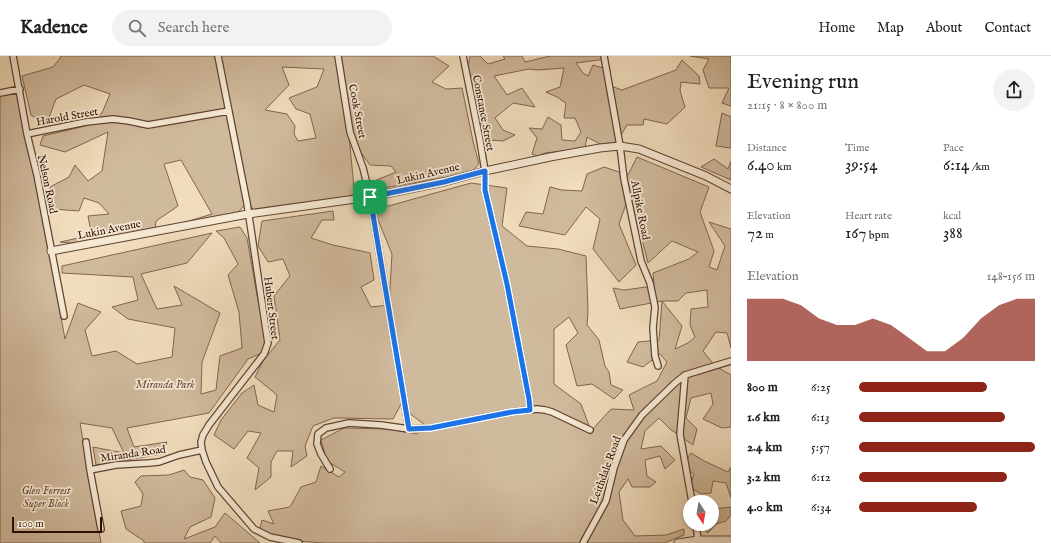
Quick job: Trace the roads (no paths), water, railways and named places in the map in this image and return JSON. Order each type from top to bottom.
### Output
[{"type":"street","name":"Nelson Road","points":[[13,56],[27,134],[37,175],[64,316]]},
{"type":"street","name":"Hubert Street","points":[[202,450],[201,442],[209,425],[264,354],[268,343],[252,229],[218,56]]},
{"type":"street","name":"Cook Street","points":[[338,56],[350,132],[363,168],[370,197],[409,429]]},
{"type":"street","name":"Constance Street","points":[[463,56],[485,171],[485,190],[507,284],[530,410]]},
{"type":"street","name":"Allpike Road","points":[[604,56],[620,146],[624,179],[641,261],[650,283],[655,308],[653,328],[655,356],[658,366]]},
{"type":"street","points":[[0,93],[20,89]]},
{"type":"street","name":"Harold Street","points":[[27,134],[86,122],[112,119],[129,121],[148,126],[229,111]]},
{"type":"street","name":"Lukin Avenue","points":[[52,251],[248,214],[370,197],[444,182],[485,171],[550,157],[620,146],[638,149],[706,176],[731,189]]},
{"type":"street","name":"Leithdale Road","points":[[583,543],[606,501],[614,468],[624,440],[642,415],[685,375],[731,361]]},
{"type":"street","points":[[685,375],[680,434],[691,495]]},
{"type":"street","points":[[330,469],[317,444],[318,434],[326,428],[349,423],[409,429],[431,428],[512,412],[545,410],[590,430]]},
{"type":"street","points":[[86,442],[101,529]]},
{"type":"street","points":[[202,450],[218,487],[254,529],[270,537],[298,543]]},
{"type":"street","name":"Miranda Road","points":[[90,470],[116,465],[159,462],[179,455],[202,450]]},
{"type":"street","points":[[697,531],[698,540]]},
{"type":"street","points":[[678,543],[698,540],[731,540]]},
{"type":"park label","name":"Miranda Park","points":[[165,384]]},
{"type":"park label","name":"Glen Forrest Super Block","points":[[46,496]]}]
